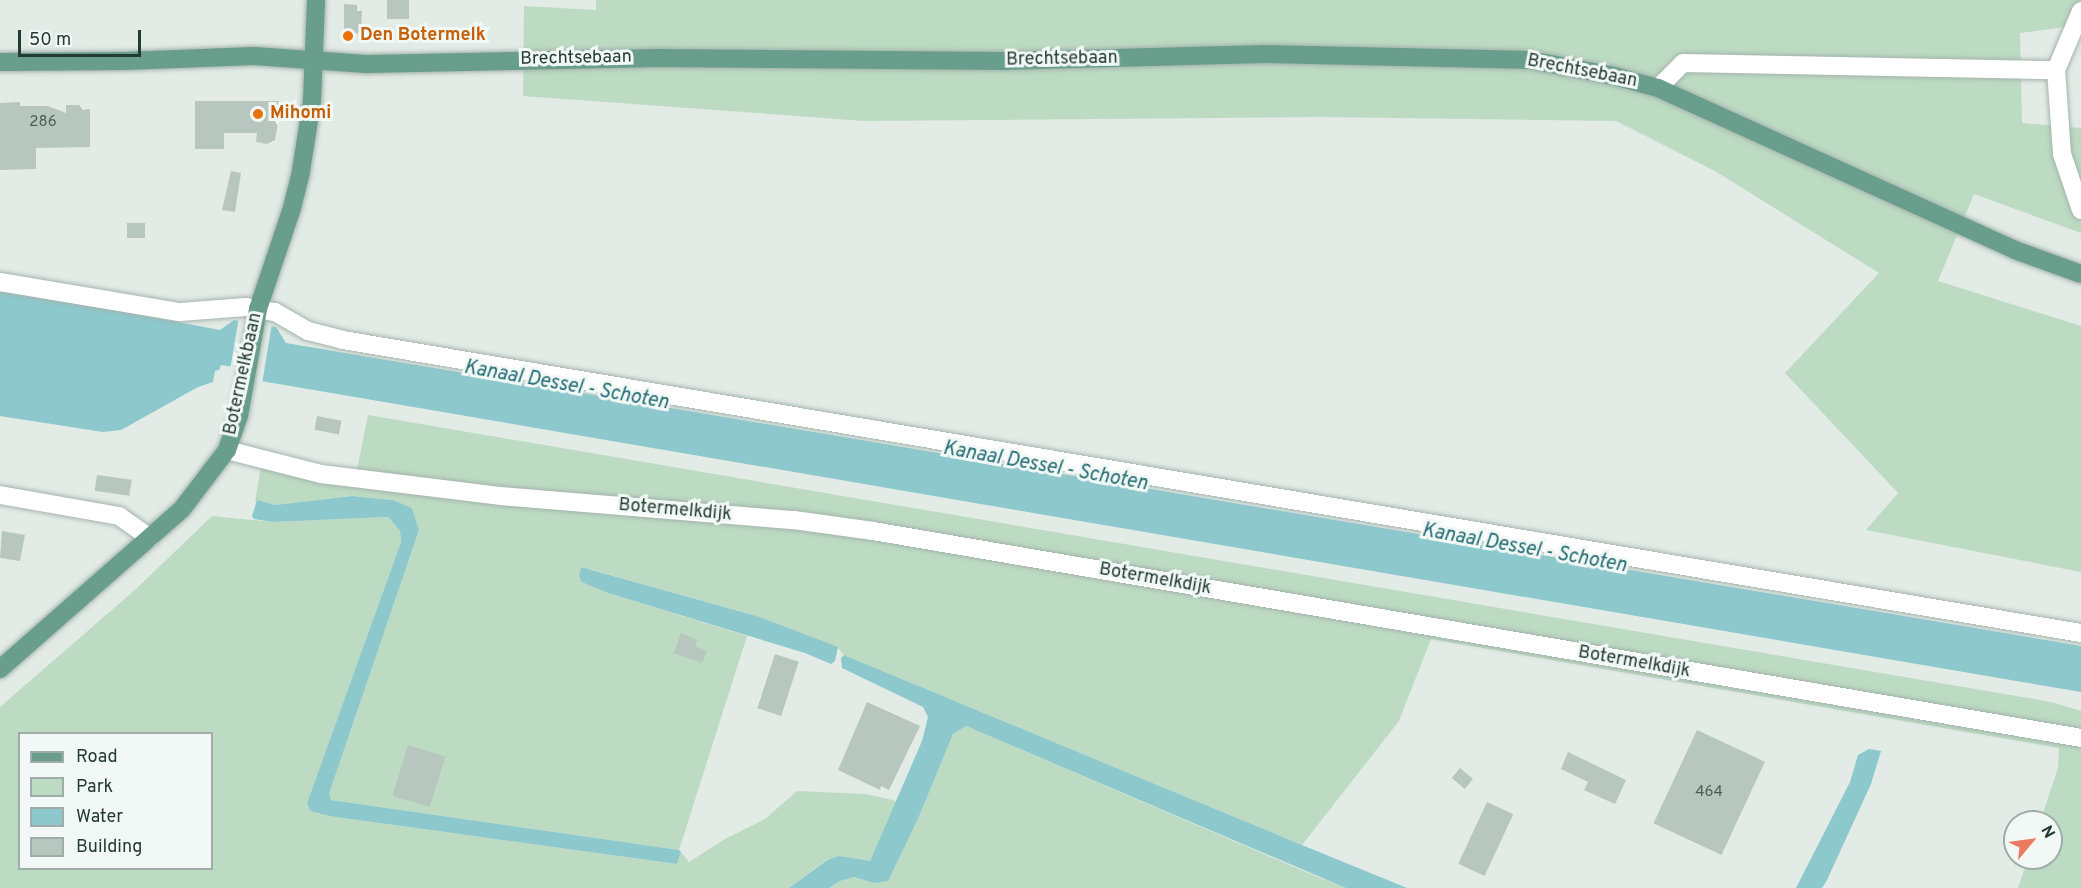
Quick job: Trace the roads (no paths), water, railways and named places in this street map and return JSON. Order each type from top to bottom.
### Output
[{"type":"main road","name":"Botermelkbaan","points":[[0,669],[150,538],[196,494],[227,450],[243,397],[257,314],[292,208],[301,171],[315,61],[316,0]]},
{"type":"main road","name":"Brechtsebaan","points":[[0,62],[125,61],[254,56],[366,64],[657,58],[1002,61],[1265,54],[1530,60],[1614,76],[1658,88],[2015,250],[2081,274]]},
{"type":"street","points":[[2081,11],[2056,70],[2062,154],[2081,210]]},
{"type":"street","points":[[1658,88],[1683,63],[2056,70]]},
{"type":"street","points":[[0,282],[180,312],[200,313],[238,306],[257,314],[275,312],[308,331],[343,340],[2081,633]]},
{"type":"street","name":"Botermelkdijk","points":[[227,450],[321,474],[500,496],[794,520],[873,531],[2081,738]]},
{"type":"street","points":[[0,495],[119,516],[150,538]]},
{"type":"water","points":[[0,288],[220,330],[234,320],[276,327],[286,343],[2081,646],[2081,692],[261,381],[262,372],[221,365],[219,370],[215,371],[213,382],[198,387],[121,430],[103,432],[0,416]]},
{"type":"water","points":[[352,496],[393,500],[412,508],[419,530],[329,794],[331,800],[679,850],[681,852],[677,864],[329,816],[310,811],[307,803],[401,542],[400,531],[388,517],[272,522],[254,519],[252,516],[257,500],[275,505]]},
{"type":"water","points":[[581,567],[760,617],[838,647],[835,661],[831,664],[805,653],[608,593],[582,582],[579,576]]},
{"type":"water","points":[[844,655],[1407,888],[1346,888],[966,726],[953,734],[918,819],[888,881],[874,883],[854,877],[840,881],[829,888],[789,888],[827,860],[839,856],[870,861],[922,741],[928,717],[923,707],[842,668],[841,658]]},
{"type":"water","points":[[1869,749],[1881,751],[1871,784],[1827,880],[1822,888],[1796,888],[1850,782],[1858,755]]},
{"type":"place","name":"Den Botermelk","points":[[348,36]]},
{"type":"place","name":"Mihomi","points":[[258,114]]},
{"type":"water label","name":"Kanaal Dessel - Schoten","points":[[566,386]]},
{"type":"water label","name":"Kanaal Dessel - Schoten","points":[[1045,467]]},
{"type":"water label","name":"Kanaal Dessel - Schoten","points":[[1524,549]]}]
